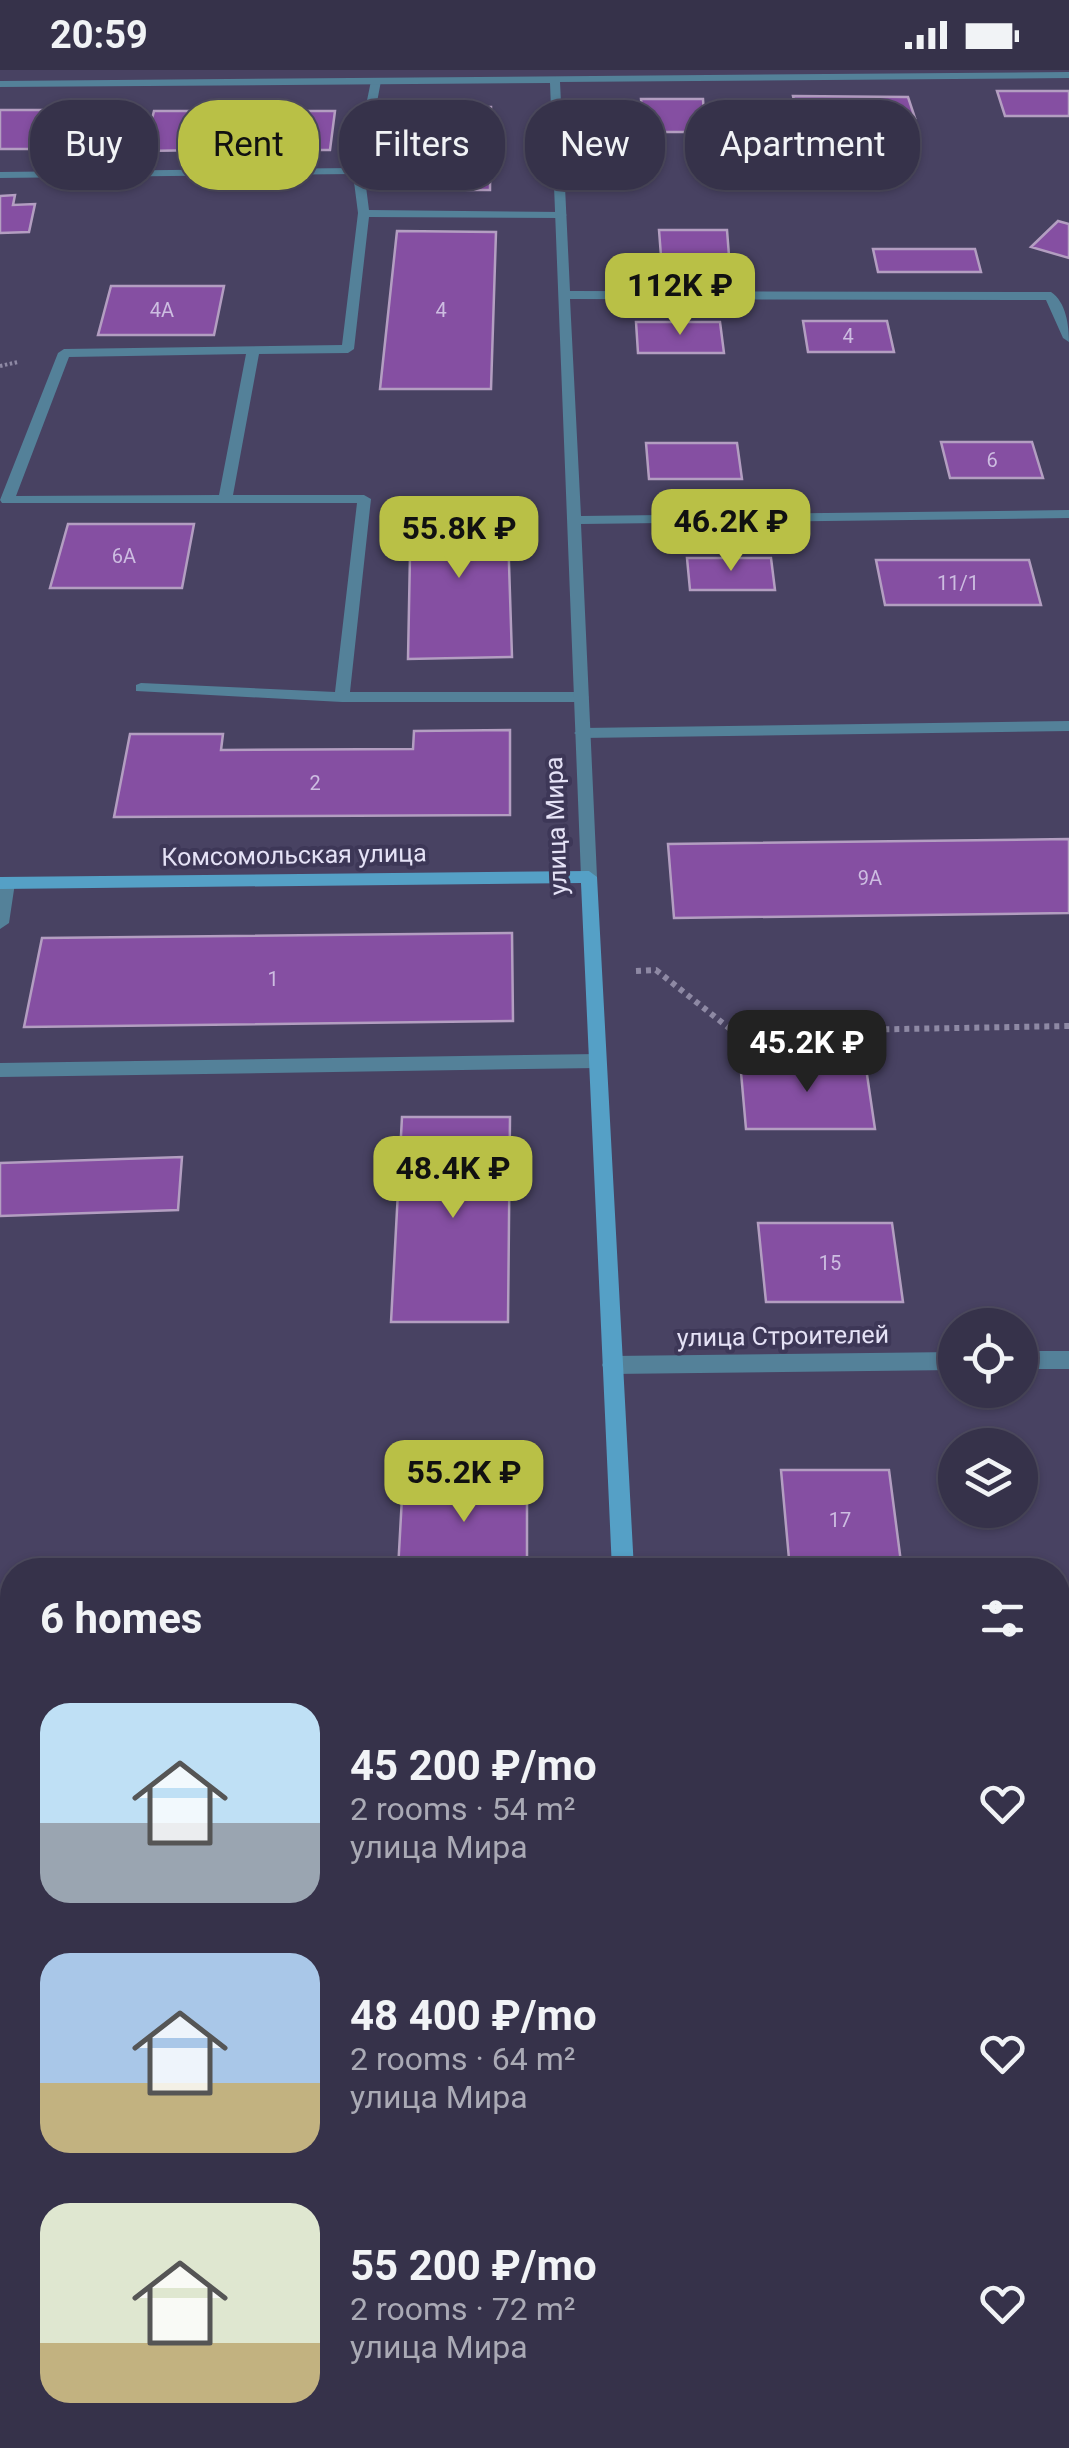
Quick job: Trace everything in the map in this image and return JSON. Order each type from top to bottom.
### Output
[{"type":"street","points":[[0,84],[1069,75]]},
{"type":"street","name":"улица Мира","points":[[556,79],[588,876],[621,1558]]},
{"type":"street","points":[[372,100],[376,81]]},
{"type":"street","points":[[0,175],[339,172]]},
{"type":"street","points":[[342,697],[364,499],[7,500],[64,353],[348,349],[364,213],[361,190]]},
{"type":"street","points":[[364,213],[561,214]]},
{"type":"street","points":[[564,295],[1052,296],[1069,338]]},
{"type":"street","points":[[225,499],[253,350]]},
{"type":"street","points":[[574,520],[1069,514]]},
{"type":"street","points":[[141,688],[342,697],[581,697]]},
{"type":"street","points":[[582,732],[1069,726]]},
{"type":"street","name":"Комсомольская улица","points":[[4,883],[588,876]]},
{"type":"street","points":[[0,923],[4,883]]},
{"type":"street","points":[[0,1070],[597,1061]]},
{"type":"street","points":[[1038,1360],[1069,1360]]},
{"type":"street","name":"улица Строителей","points":[[612,1365],[938,1361]]},
{"type":"path","points":[[593,972],[656,970],[734,1032],[1069,1026]]},
{"type":"building","points":[[997,91],[1069,91],[1069,116],[1005,116]]},
{"type":"building","points":[[793,96],[909,100],[794,100]]},
{"type":"building","points":[[641,99],[703,100],[685,100],[685,132],[665,132],[665,100]]},
{"type":"building","points":[[0,110],[30,110],[30,149],[0,149]]},
{"type":"building","points":[[158,111],[178,111],[178,150],[158,151]]},
{"type":"building","points":[[319,111],[335,111],[330,150],[319,150]]},
{"type":"building","points":[[15,195],[13,205],[35,204],[29,232],[0,233],[0,196]]},
{"type":"building","points":[[1058,221],[1069,224],[1069,258],[1031,247]]},
{"type":"building","points":[[659,230],[727,230],[730,269],[662,269]]},
{"type":"building","points":[[397,231],[496,232],[491,389],[380,389]]},
{"type":"building","points":[[873,249],[975,249],[981,272],[878,272]]},
{"type":"building","points":[[111,286],[224,286],[214,335],[98,335]]},
{"type":"building","points":[[803,321],[887,321],[894,352],[808,352]]},
{"type":"building","points":[[636,322],[720,322],[724,353],[638,353]]},
{"type":"building","points":[[941,442],[1032,442],[1043,478],[950,478]]},
{"type":"building","points":[[646,443],[737,443],[742,479],[649,479]]},
{"type":"building","points":[[507,502],[512,657],[408,659],[411,503]]},
{"type":"building","points":[[68,524],[194,524],[182,588],[50,588]]},
{"type":"building","points":[[687,558],[771,558],[775,590],[690,590]]},
{"type":"building","points":[[876,560],[1029,560],[1041,605],[885,605]]},
{"type":"building","points":[[510,730],[510,815],[114,817],[130,734],[223,734],[221,750],[413,749],[414,731]]},
{"type":"building","points":[[1069,839],[1069,913],[674,918],[668,844]]},
{"type":"building","points":[[512,933],[513,1021],[24,1027],[42,938]]},
{"type":"building","points":[[740,1061],[865,1061],[875,1129],[746,1129]]},
{"type":"building","points":[[402,1117],[510,1117],[508,1322],[391,1322]]},
{"type":"building","points":[[182,1157],[178,1210],[0,1216],[0,1163]]},
{"type":"building","points":[[758,1223],[892,1223],[903,1302],[766,1302]]},
{"type":"building","points":[[781,1470],[889,1470],[900,1558],[789,1558]]},
{"type":"building","points":[[403,1479],[527,1479],[527,1558],[399,1558]]}]
